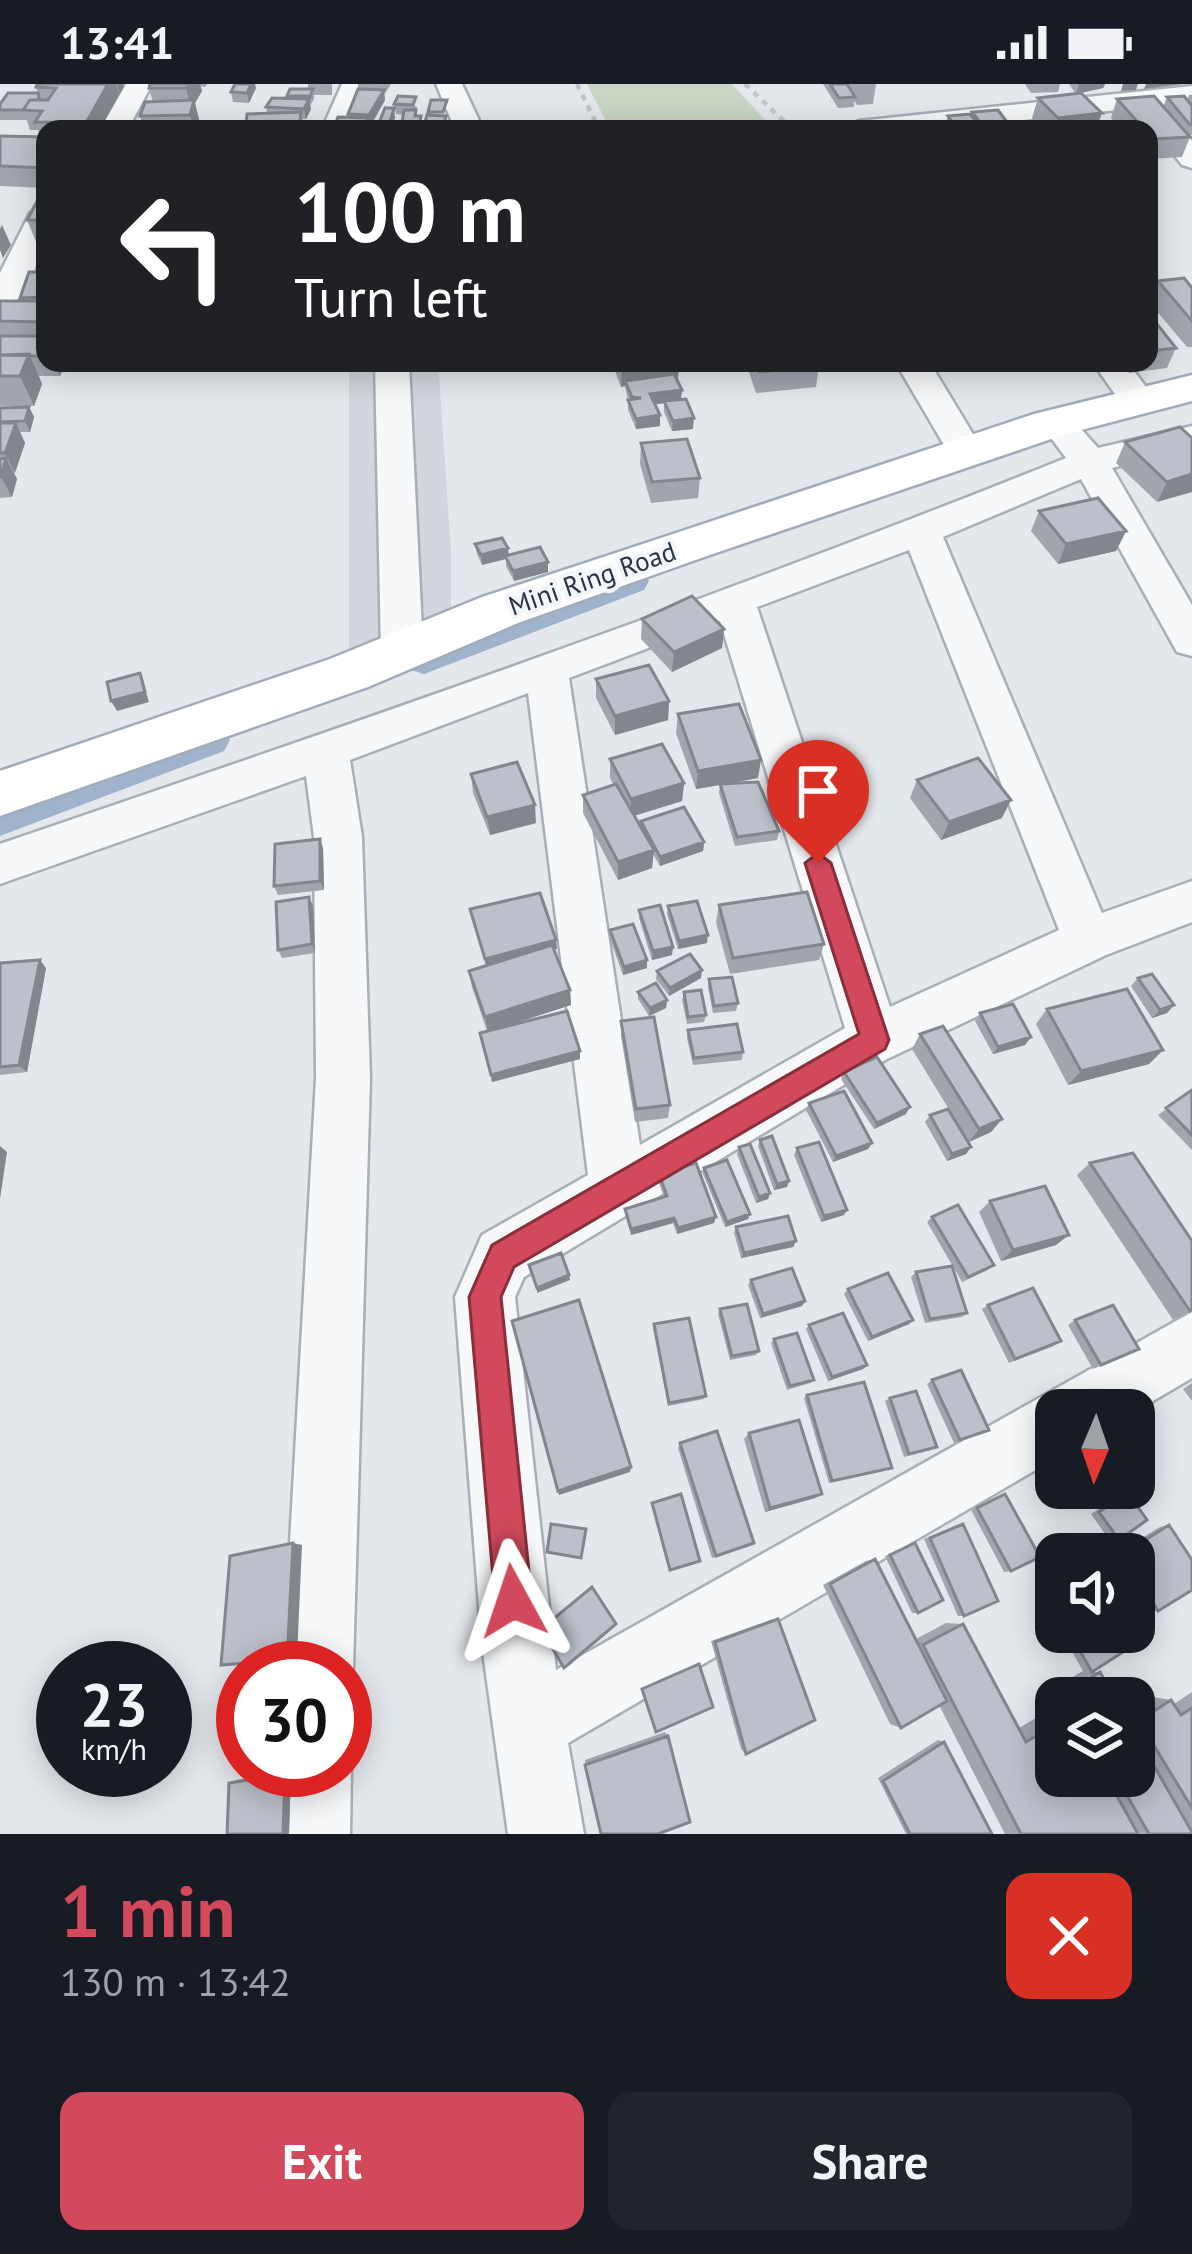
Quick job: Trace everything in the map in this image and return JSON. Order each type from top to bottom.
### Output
[{"type":"main road","name":"Mini Ring Road","points":[[0,794],[402,651],[542,596],[967,454],[1071,442],[1140,403],[1192,388]]},
{"type":"street","points":[[119,120],[139,84]]},
{"type":"street","points":[[340,120],[355,84]]},
{"type":"street","points":[[449,84],[465,120]]},
{"type":"street","points":[[942,84],[961,115]]},
{"type":"street","points":[[942,120],[1192,94]]},
{"type":"street","points":[[1142,97],[1192,160]]},
{"type":"street","points":[[0,220],[36,218]]},
{"type":"street","points":[[0,307],[36,232]]},
{"type":"street","points":[[392,372],[402,651]]},
{"type":"street","points":[[918,372],[967,454]]},
{"type":"street","points":[[1117,372],[1140,403]]},
{"type":"street","points":[[0,864],[326,751],[921,532],[1071,442],[1192,437]]},
{"type":"street","points":[[1071,442],[1192,641]]},
{"type":"street","points":[[921,532],[1088,940]]},
{"type":"street","points":[[734,598],[875,1040]]},
{"type":"street","points":[[546,669],[618,1186]]},
{"type":"street","points":[[319,1641],[343,1078],[338,837],[326,751]]},
{"type":"street","points":[[546,1834],[527,1727],[485,1297],[503,1256],[875,1040],[1088,940],[1192,901]]},
{"type":"street","points":[[1113,1389],[1192,1343]]},
{"type":"street","points":[[527,1727],[1035,1434]]},
{"type":"street","points":[[312,1834],[313,1797]]},
{"type":"path","points":[[577,84],[595,120]]},
{"type":"path","points":[[745,84],[783,120]]},
{"type":"shaded area","points":[[349,372],[439,372],[451,615],[349,655]]},
{"type":"green space","points":[[587,84],[732,84],[765,120],[605,120]]},
{"type":"building","points":[[108,84],[88,120],[36,120],[42,111],[23,110],[30,100],[48,100],[56,88],[36,87]]},
{"type":"building","points":[[150,84],[189,84],[186,88],[149,88]]},
{"type":"building","points":[[235,84],[251,84],[247,93],[231,92]]},
{"type":"building","points":[[830,84],[847,84],[855,97],[839,98]]},
{"type":"building","points":[[290,89],[313,89],[310,96],[287,96]]},
{"type":"building","points":[[358,89],[384,90],[369,115],[348,114]]},
{"type":"building","points":[[8,93],[38,93],[39,97],[23,110],[0,110]]},
{"type":"building","points":[[1081,93],[1102,113],[1058,118],[1038,98]]},
{"type":"building","points":[[398,96],[416,97],[413,105],[394,104]]},
{"type":"building","points":[[1154,96],[1190,137],[1158,139],[1158,120],[1136,120],[1117,99]]},
{"type":"building","points":[[1184,96],[1192,106],[1192,125],[1167,97]]},
{"type":"building","points":[[272,98],[309,99],[304,109],[266,107]]},
{"type":"building","points":[[194,100],[190,115],[140,116],[145,102]]},
{"type":"building","points":[[431,100],[447,100],[443,112],[428,112]]},
{"type":"building","points":[[385,108],[394,108],[391,120],[380,120]]},
{"type":"building","points":[[404,110],[416,110],[415,116],[421,116],[420,120],[402,120]]},
{"type":"building","points":[[998,110],[1005,120],[978,120],[972,112]]},
{"type":"building","points":[[301,112],[300,120],[246,120],[247,114]]},
{"type":"building","points":[[970,114],[975,120],[951,120],[948,116]]},
{"type":"building","points":[[0,136],[36,137],[36,168],[0,166]]},
{"type":"building","points":[[29,272],[36,272],[36,297],[20,298]]},
{"type":"building","points":[[1184,278],[1192,288],[1192,321],[1158,281]]},
{"type":"building","points":[[0,301],[36,301],[36,322],[0,321]]},
{"type":"building","points":[[1158,325],[1176,348],[1158,350]]},
{"type":"building","points":[[0,336],[36,336],[36,356],[0,355]]},
{"type":"building","points":[[29,354],[20,376],[0,376],[0,355]]},
{"type":"building","points":[[674,374],[682,390],[650,394],[660,415],[636,419],[628,400],[641,398],[632,397],[625,381]]},
{"type":"building","points":[[686,399],[694,418],[673,421],[664,401]]},
{"type":"building","points":[[29,407],[25,421],[0,422],[0,408]]},
{"type":"building","points":[[0,423],[16,423],[5,453],[0,453]]},
{"type":"building","points":[[1180,427],[1192,438],[1192,474],[1167,482],[1125,442]]},
{"type":"building","points":[[687,439],[700,478],[652,482],[641,443]]},
{"type":"building","points":[[1098,498],[1126,531],[1066,544],[1039,511]]},
{"type":"building","points":[[502,538],[508,548],[481,555],[475,544]]},
{"type":"building","points":[[540,547],[548,562],[513,571],[505,556]]},
{"type":"building","points":[[692,596],[724,629],[674,652],[642,619]]},
{"type":"building","points":[[649,665],[669,701],[615,716],[596,679]]},
{"type":"building","points":[[140,673],[145,692],[111,701],[107,682]]},
{"type":"building","points":[[739,704],[761,760],[698,771],[678,714]]},
{"type":"building","points":[[662,744],[684,783],[631,799],[610,759]]},
{"type":"building","points":[[978,758],[1011,800],[949,822],[917,780]]},
{"type":"building","points":[[517,762],[535,805],[487,817],[471,774]]},
{"type":"building","points":[[758,782],[779,831],[737,837],[720,784]]},
{"type":"building","points":[[616,784],[654,850],[618,862],[583,795]]},
{"type":"building","points":[[684,807],[704,842],[660,857],[641,821]]},
{"type":"building","points":[[320,839],[320,881],[274,886],[275,844]]},
{"type":"building","points":[[807,892],[824,944],[733,958],[719,905]]},
{"type":"building","points":[[540,893],[556,940],[485,959],[470,909]]},
{"type":"building","points":[[309,897],[312,944],[278,950],[276,902]]},
{"type":"building","points":[[697,901],[708,935],[679,941],[668,906]]},
{"type":"building","points":[[660,905],[673,947],[653,951],[639,910]]},
{"type":"building","points":[[633,924],[647,960],[624,967],[610,930]]},
{"type":"building","points":[[552,945],[570,990],[485,1017],[469,971]]},
{"type":"building","points":[[690,954],[702,970],[670,988],[657,971]]},
{"type":"building","points":[[40,960],[19,1065],[0,1067],[0,963]]},
{"type":"building","points":[[1152,974],[1174,1005],[1160,1010],[1138,978]]},
{"type":"building","points":[[732,977],[738,1003],[714,1006],[709,979]]},
{"type":"building","points":[[656,983],[667,1000],[650,1008],[638,992]]},
{"type":"building","points":[[1127,989],[1163,1050],[1081,1071],[1047,1009]]},
{"type":"building","points":[[701,990],[706,1015],[688,1017],[684,992]]},
{"type":"building","points":[[1013,1004],[1031,1037],[998,1047],[980,1013]]},
{"type":"building","points":[[567,1011],[580,1051],[491,1075],[480,1033]]},
{"type":"building","points":[[654,1017],[670,1105],[636,1109],[621,1021]]},
{"type":"building","points":[[737,1024],[743,1052],[694,1058],[688,1030]]},
{"type":"building","points":[[943,1026],[1002,1119],[979,1129],[920,1034]]},
{"type":"building","points":[[877,1057],[910,1107],[877,1123],[844,1072]]},
{"type":"building","points":[[1192,1090],[1192,1135],[1166,1108]]},
{"type":"building","points":[[844,1091],[872,1143],[836,1156],[809,1103]]},
{"type":"building","points":[[948,1109],[971,1147],[952,1154],[930,1115]]},
{"type":"building","points":[[772,1136],[789,1181],[777,1184],[760,1140]]},
{"type":"building","points":[[819,1142],[847,1210],[824,1216],[797,1148]]},
{"type":"building","points":[[750,1144],[770,1193],[759,1197],[739,1147]]},
{"type":"building","points":[[1133,1153],[1192,1241],[1190,1311],[1090,1163]]},
{"type":"building","points":[[727,1160],[750,1214],[727,1222],[704,1168]]},
{"type":"building","points":[[696,1163],[716,1217],[678,1228],[674,1218],[631,1229],[625,1209],[667,1196],[659,1174]]},
{"type":"building","points":[[1045,1186],[1069,1235],[1013,1250],[990,1201]]},
{"type":"building","points":[[958,1205],[994,1265],[968,1277],[932,1217]]},
{"type":"building","points":[[788,1216],[796,1241],[744,1253],[736,1227]]},
{"type":"building","points":[[561,1253],[569,1275],[537,1288],[529,1265]]},
{"type":"building","points":[[952,1266],[967,1313],[930,1319],[916,1272]]},
{"type":"building","points":[[792,1268],[805,1301],[763,1314],[751,1280]]},
{"type":"building","points":[[888,1273],[913,1320],[872,1337],[848,1289]]},
{"type":"building","points":[[1033,1288],[1061,1341],[1015,1359],[988,1305]]},
{"type":"building","points":[[579,1300],[631,1467],[558,1491],[512,1321]]},
{"type":"building","points":[[747,1304],[759,1351],[732,1356],[720,1309]]},
{"type":"building","points":[[1113,1305],[1139,1349],[1101,1365],[1075,1320]]},
{"type":"building","points":[[843,1313],[867,1365],[832,1377],[809,1325]]},
{"type":"building","points":[[689,1318],[706,1396],[669,1403],[654,1324]]},
{"type":"building","points":[[797,1333],[814,1380],[790,1386],[774,1339]]},
{"type":"building","points":[[961,1370],[989,1430],[960,1440],[932,1380]]},
{"type":"building","points":[[864,1382],[892,1468],[832,1481],[807,1395]]},
{"type":"building","points":[[916,1391],[937,1447],[909,1454],[890,1398]]},
{"type":"building","points":[[799,1420],[822,1494],[770,1508],[749,1433]]},
{"type":"building","points":[[717,1431],[754,1543],[716,1556],[680,1443]]},
{"type":"building","points":[[681,1494],[700,1561],[670,1570],[652,1503]]},
{"type":"building","points":[[1005,1494],[1035,1548],[1035,1559],[1011,1571],[977,1508]]},
{"type":"building","points":[[1139,1509],[1147,1520],[1129,1533],[1114,1533],[1099,1512]]},
{"type":"building","points":[[551,1524],[586,1529],[581,1558],[547,1552]]},
{"type":"building","points":[[963,1524],[998,1601],[964,1616],[930,1538]]},
{"type":"building","points":[[1169,1525],[1192,1560],[1192,1590],[1158,1611],[1155,1606],[1155,1534]]},
{"type":"building","points":[[293,1543],[288,1641],[223,1641],[230,1556]]},
{"type":"building","points":[[915,1543],[943,1600],[918,1613],[890,1555]]},
{"type":"building","points":[[875,1559],[947,1701],[901,1728],[830,1584]]},
{"type":"building","points":[[592,1587],[616,1624],[564,1668],[541,1629]]},
{"type":"building","points":[[778,1619],[815,1720],[746,1754],[715,1642]]},
{"type":"building","points":[[963,1624],[1026,1742],[1035,1737],[1035,1797],[1118,1797],[1138,1834],[1021,1834],[923,1645]]},
{"type":"building","points":[[1081,1653],[1121,1653],[1092,1672]]},
{"type":"building","points":[[699,1664],[713,1707],[656,1732],[642,1689]]},
{"type":"building","points":[[1171,1700],[1181,1715],[1192,1708],[1192,1808],[1155,1747],[1155,1710]]},
{"type":"building","points":[[668,1736],[690,1822],[658,1834],[601,1834],[585,1765]]},
{"type":"building","points":[[944,1742],[992,1834],[910,1834],[883,1781]]},
{"type":"building","points":[[1155,1768],[1192,1834],[1149,1834],[1128,1797],[1155,1797]]},
{"type":"building","points":[[228,1797],[284,1797],[283,1834],[227,1834]]},
{"type":"waterway","points":[[424,660],[631,581]]},
{"type":"waterway","points":[[0,820],[210,740]]},
{"type":"route","points":[[513,1601],[485,1297],[503,1256],[875,1040],[818,863]]}]
